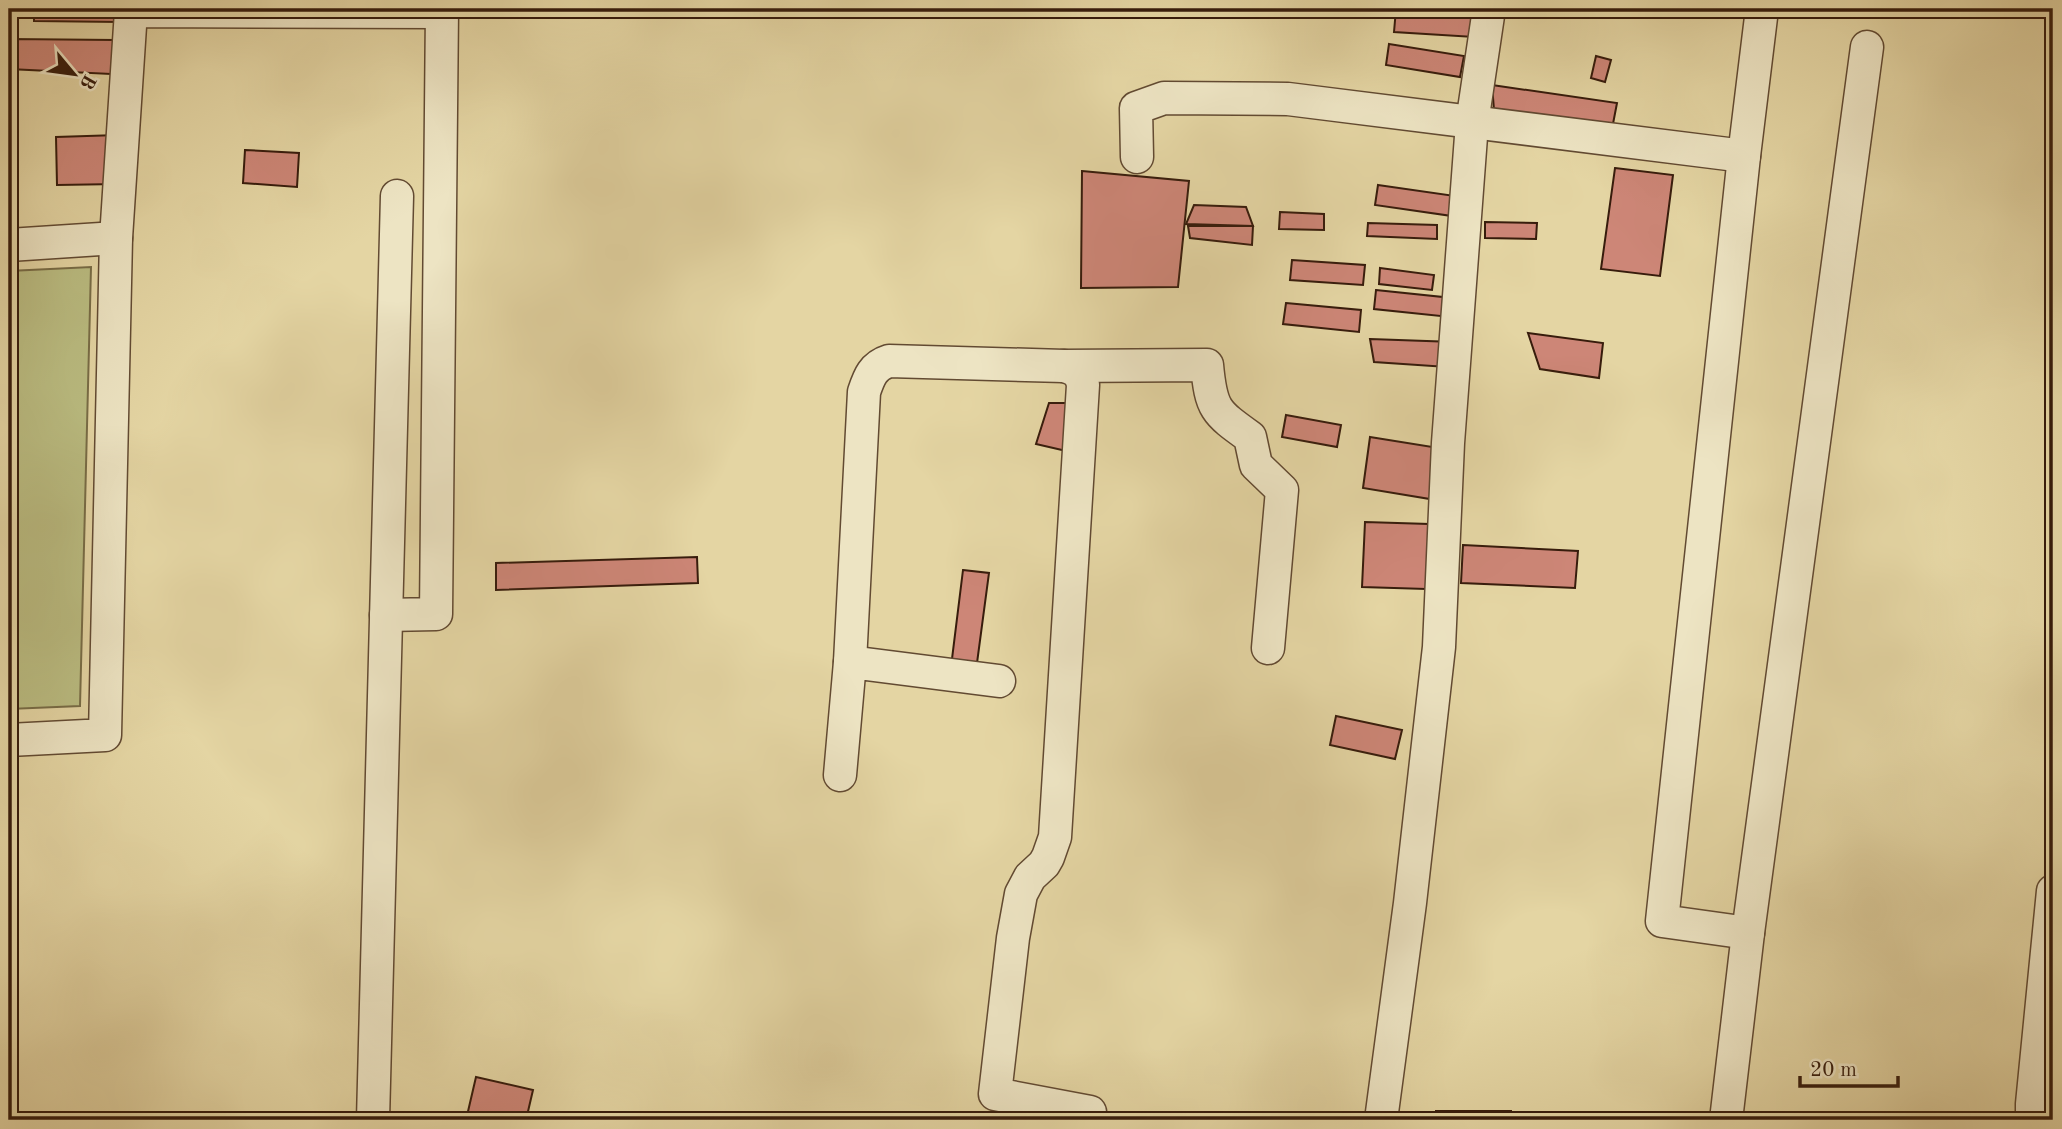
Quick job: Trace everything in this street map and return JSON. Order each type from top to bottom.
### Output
[{"type":"street","points":[[1381,1120],[1410,903],[1439,647],[1448,443],[1472,123],[1489,9]]},
{"type":"street","points":[[1748,933],[1662,921],[1762,9]]},
{"type":"street","points":[[9,740],[105,735],[116,238],[131,11],[442,10],[436,614],[386,615]]},
{"type":"street","points":[[1726,1120],[1748,933],[1867,47]]},
{"type":"street","points":[[1137,157],[1136,107],[1164,98],[1288,99],[1744,156]]},
{"type":"street","points":[[373,1120],[397,196]]},
{"type":"street","points":[[9,246],[116,238]]},
{"type":"street","points":[[840,775],[850,662],[864,392],[873,370],[889,361],[1064,366],[1206,365],[1210,394],[1221,416],[1250,437],[1256,465],[1282,489],[1268,648]]},
{"type":"street","points":[[1064,366],[1078,372],[1083,386],[1055,836],[1044,864],[1030,877],[1021,894],[992,1107],[1090,1112]]},
{"type":"street","points":[[850,662],[999,681]]},
{"type":"street","points":[[2032,1120],[2053,891]]},
{"type":"green space","points":[[91,267],[80,706],[9,709],[9,271]]},
{"type":"building","points":[[34,9],[122,9],[121,22],[34,21]]},
{"type":"building","points":[[1396,9],[1476,9],[1474,37],[1394,32]]},
{"type":"building","points":[[9,39],[115,40],[111,74],[9,69]]},
{"type":"building","points":[[1389,44],[1464,56],[1460,77],[1386,65]]},
{"type":"building","points":[[1596,56],[1611,60],[1605,82],[1591,78]]},
{"type":"building","points":[[1492,85],[1617,103],[1612,129],[1494,110]]},
{"type":"building","points":[[118,135],[118,184],[57,185],[56,137]]},
{"type":"building","points":[[245,150],[299,153],[297,187],[243,183]]},
{"type":"building","points":[[1615,168],[1673,175],[1660,276],[1601,269]]},
{"type":"building","points":[[1082,171],[1189,181],[1178,287],[1081,288]]},
{"type":"building","points":[[1378,185],[1455,196],[1452,216],[1375,205]]},
{"type":"building","points":[[1194,205],[1246,207],[1253,226],[1186,224]]},
{"type":"building","points":[[1280,212],[1324,214],[1324,230],[1279,229]]},
{"type":"building","points":[[1485,222],[1537,223],[1536,239],[1485,238]]},
{"type":"building","points":[[1368,223],[1437,225],[1437,239],[1367,236]]},
{"type":"building","points":[[1188,226],[1253,226],[1252,245],[1190,238]]},
{"type":"building","points":[[1292,260],[1365,265],[1363,285],[1290,280]]},
{"type":"building","points":[[1380,268],[1434,275],[1432,290],[1379,284]]},
{"type":"building","points":[[1376,290],[1452,298],[1450,317],[1374,309]]},
{"type":"building","points":[[1286,303],[1361,310],[1359,332],[1283,324]]},
{"type":"building","points":[[1528,333],[1603,343],[1599,378],[1540,369]]},
{"type":"building","points":[[1370,339],[1454,342],[1447,367],[1374,362]]},
{"type":"building","points":[[1049,403],[1080,403],[1075,453],[1036,444]]},
{"type":"building","points":[[1286,415],[1341,425],[1337,447],[1282,437]]},
{"type":"building","points":[[1370,437],[1445,449],[1436,500],[1363,488]]},
{"type":"building","points":[[1365,522],[1429,524],[1426,589],[1362,587]]},
{"type":"building","points":[[1463,545],[1578,551],[1575,588],[1461,583]]},
{"type":"building","points":[[697,557],[698,583],[496,590],[496,563]]},
{"type":"building","points":[[963,570],[989,573],[977,663],[952,659]]},
{"type":"building","points":[[1336,716],[1402,730],[1395,759],[1330,745]]},
{"type":"building","points":[[476,1077],[533,1090],[526,1120],[466,1120]]},
{"type":"building","points":[[1436,1111],[1511,1111],[1511,1120],[1436,1120]]},
{"type":"building","points":[[682,1114],[715,1118],[715,1120],[681,1120]]}]
